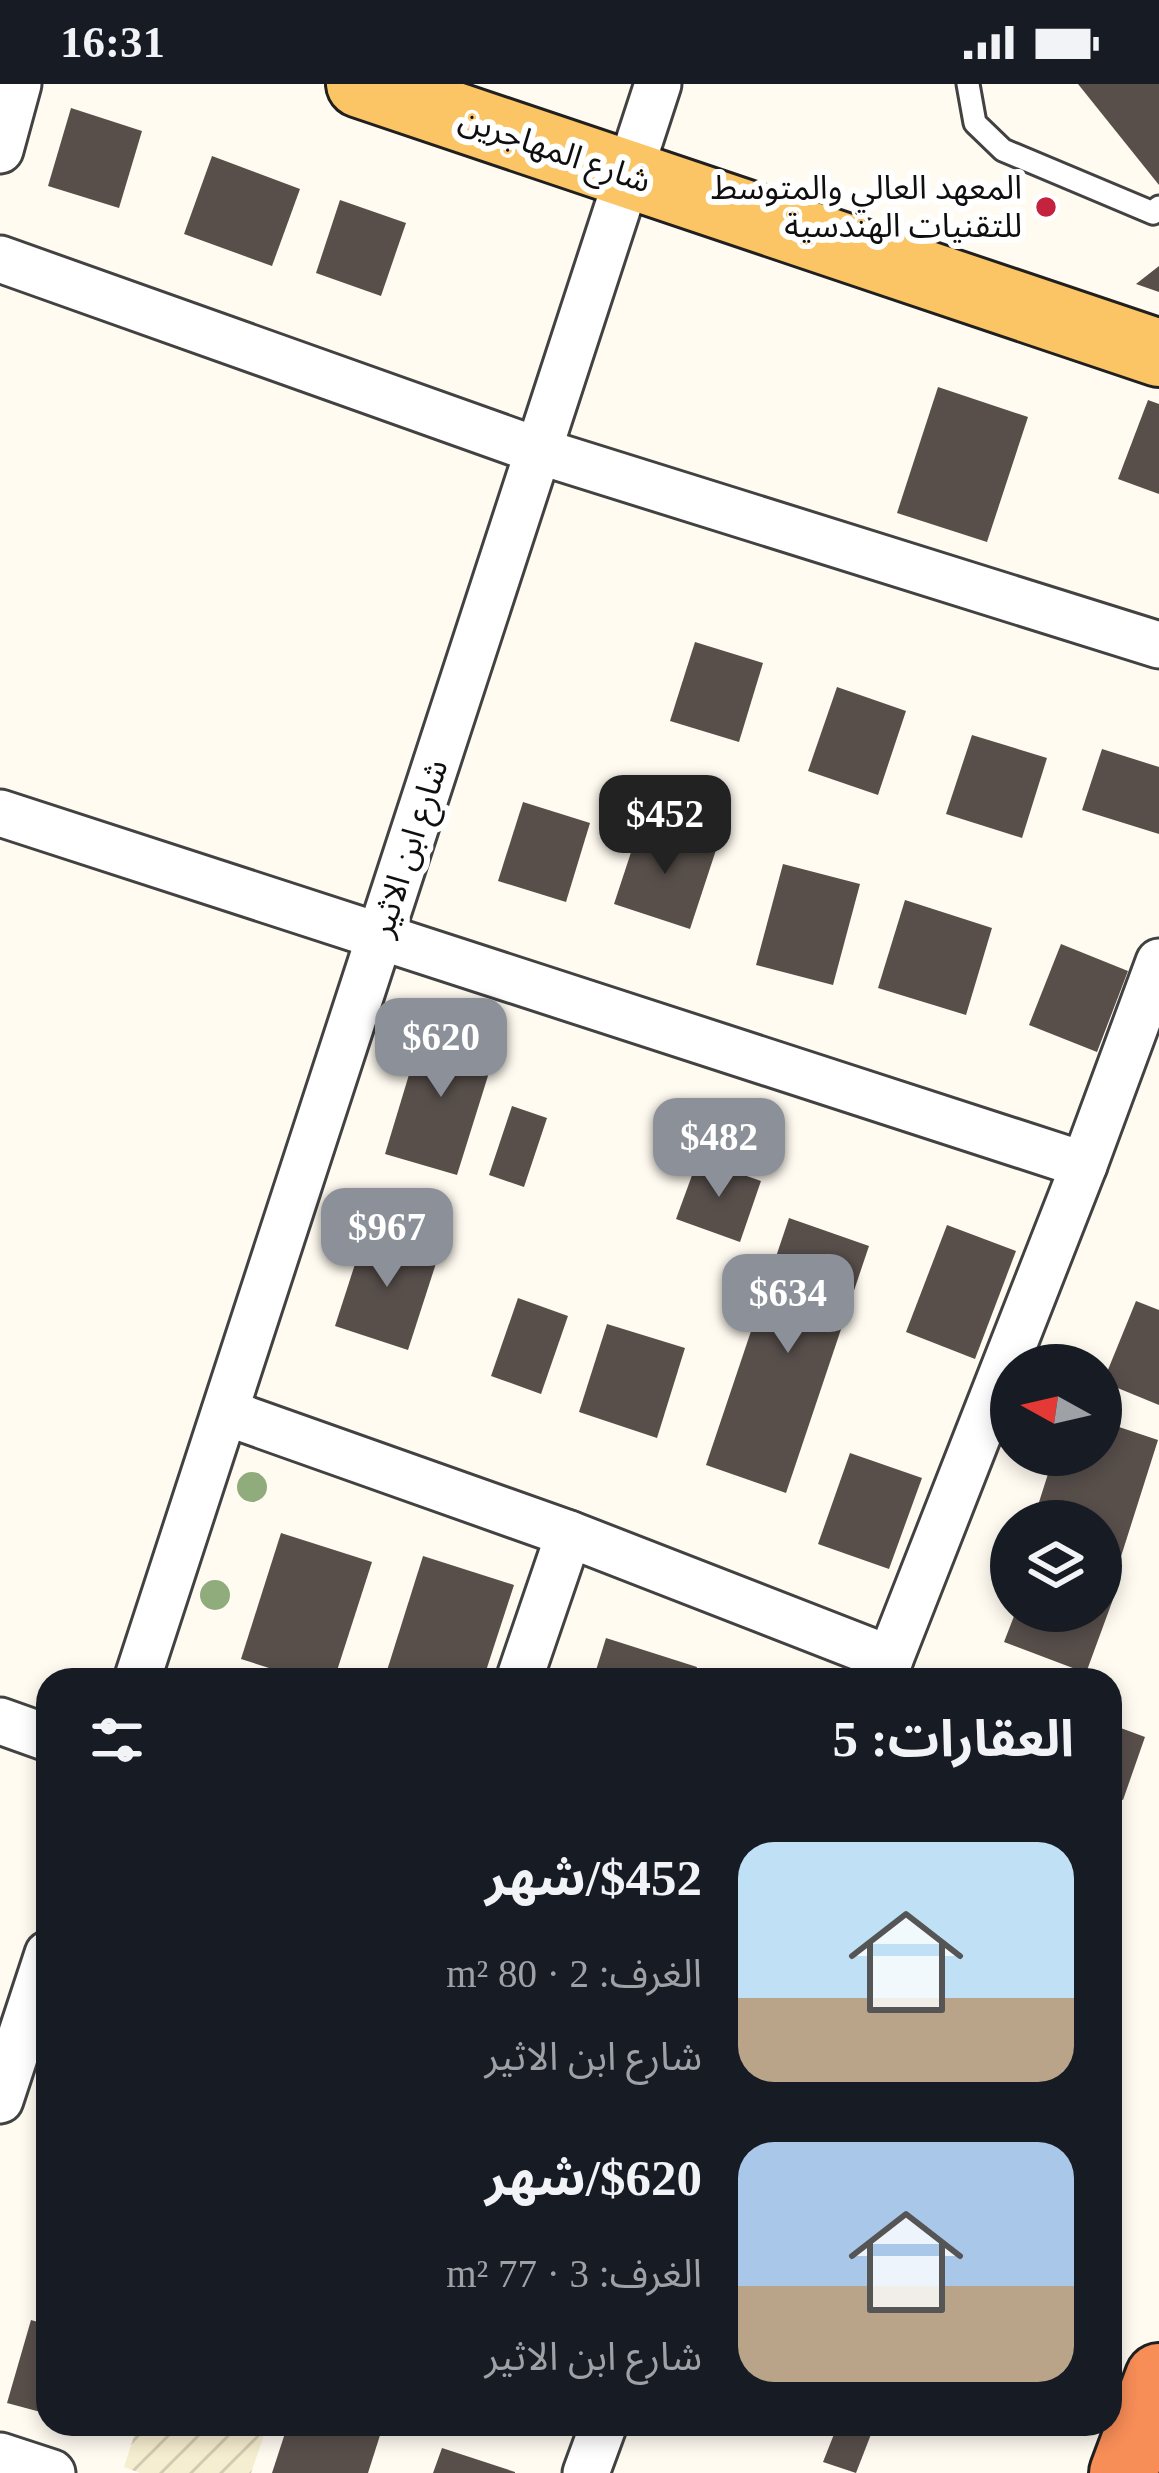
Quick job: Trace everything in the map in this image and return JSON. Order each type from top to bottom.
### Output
[{"type":"highway","points":[[1123,2473],[1159,2377]]},
{"type":"main road","name":"شارع المهاجرين","points":[[360,84],[1159,353]]},
{"type":"street","points":[[0,150],[18,84]]},
{"type":"street","name":"شارع ابن الاثير","points":[[141,1668],[658,84]]},
{"type":"street","points":[[0,259],[539,451],[1159,644]]},
{"type":"street","points":[[0,813],[1084,1165]]},
{"type":"street","points":[[887,1668],[1159,962]]},
{"type":"street","points":[[225,1412],[569,1534],[881,1668]]},
{"type":"street","points":[[523,1668],[569,1534]]},
{"type":"street","points":[[0,1721],[36,1734]]},
{"type":"street","points":[[0,2100],[26,2003]]},
{"type":"street","points":[[586,2473],[600,2436]]},
{"type":"street","points":[[0,2456],[52,2473]]},
{"type":"lane","points":[[968,84],[975,123],[1003,149],[1153,213],[1159,207]]},
{"type":"shaded area","points":[[134,2436],[264,2436],[251,2473],[140,2473],[124,2467]]},
{"type":"building","points":[[1078,84],[1159,84],[1159,185]]},
{"type":"building","points":[[71,108],[142,131],[119,208],[48,186]]},
{"type":"building","points":[[212,156],[300,189],[272,266],[184,234]]},
{"type":"building","points":[[340,200],[406,223],[381,296],[316,273]]},
{"type":"building","points":[[1159,266],[1159,292],[1136,284]]},
{"type":"building","points":[[938,387],[1028,417],[987,542],[897,513]]},
{"type":"building","points":[[1148,400],[1159,404],[1159,494],[1118,479]]},
{"type":"building","points":[[695,642],[763,663],[739,742],[670,721]]},
{"type":"building","points":[[837,687],[906,711],[878,795],[808,771]]},
{"type":"building","points":[[972,735],[1047,758],[1022,838],[946,814]]},
{"type":"building","points":[[1102,749],[1159,767],[1159,834],[1082,810]]},
{"type":"building","points":[[523,802],[590,823],[566,902],[498,881]]},
{"type":"building","points":[[640,825],[716,850],[690,929],[614,904]]},
{"type":"building","points":[[783,864],[860,884],[833,985],[756,965]]},
{"type":"building","points":[[905,900],[992,928],[966,1015],[878,988]]},
{"type":"building","points":[[1061,944],[1128,971],[1097,1052],[1029,1025]]},
{"type":"building","points":[[424,1025],[497,1047],[457,1175],[385,1154]]},
{"type":"building","points":[[512,1106],[547,1118],[524,1187],[489,1175]]},
{"type":"building","points":[[698,1159],[761,1181],[740,1242],[676,1219]]},
{"type":"building","points":[[789,1218],[869,1246],[786,1493],[706,1465]]},
{"type":"building","points":[[947,1225],[1016,1251],[975,1359],[906,1332]]},
{"type":"building","points":[[366,1230],[439,1254],[408,1350],[335,1326]]},
{"type":"building","points":[[518,1298],[568,1316],[541,1394],[491,1376]]},
{"type":"building","points":[[1136,1301],[1159,1310],[1159,1405],[1122,1390],[1118,1344]]},
{"type":"building","points":[[607,1324],[685,1348],[657,1438],[579,1412]]},
{"type":"building","points":[[1122,1428],[1158,1440],[1122,1553],[1122,1500],[1040,1500],[1047,1476],[1122,1476]]},
{"type":"building","points":[[850,1453],[922,1478],[889,1569],[818,1544]]},
{"type":"building","points":[[281,1533],[372,1562],[338,1668],[269,1668],[241,1659]]},
{"type":"building","points":[[423,1556],[514,1585],[487,1668],[388,1668]]},
{"type":"building","points":[[1008,1632],[1101,1632],[1088,1668],[1073,1668],[1004,1642]]},
{"type":"building","points":[[606,1638],[697,1667],[697,1668],[597,1668]]},
{"type":"building","points":[[1122,1728],[1145,1737],[1122,1800]]},
{"type":"building","points":[[31,2320],[36,2321],[36,2411],[7,2403]]},
{"type":"building","points":[[284,2436],[380,2436],[368,2473],[272,2473]]},
{"type":"building","points":[[833,2436],[870,2436],[856,2473],[823,2462]]},
{"type":"building","points":[[442,2448],[515,2472],[515,2473],[433,2473]]},
{"type":"place","name":"المعهد العالي والمتوسط للتقنيات الهندسية","points":[[1046,207]]}]
